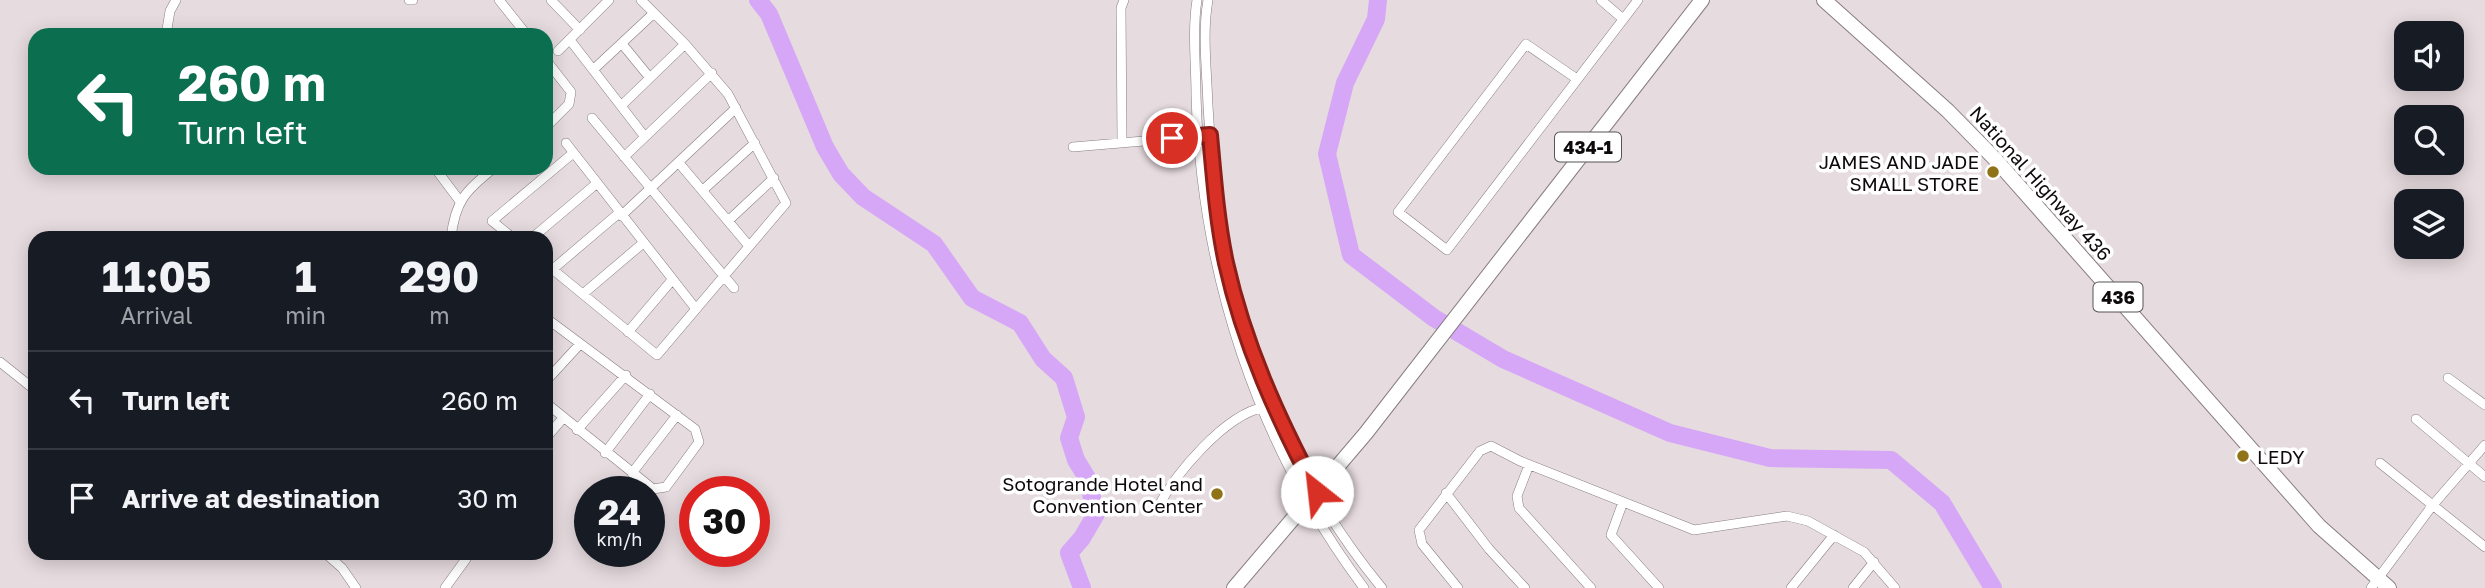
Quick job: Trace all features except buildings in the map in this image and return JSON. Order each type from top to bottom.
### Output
[{"type":"main road","name":"434-1","points":[[1234,588],[1406,381],[1702,0]]},
{"type":"main road","name":"National Highway 436","points":[[1824,0],[1948,111],[1996,159],[2310,516],[2379,585]]},
{"type":"street","points":[[167,28],[170,11],[176,0]]},
{"type":"street","points":[[499,0],[521,28]]},
{"type":"street","points":[[551,0],[580,30]]},
{"type":"street","points":[[558,51],[609,0]]},
{"type":"street","points":[[553,270],[657,355],[786,203],[736,108],[712,73],[640,0]]},
{"type":"street","points":[[1122,142],[1121,8],[1124,0]]},
{"type":"street","points":[[1196,0],[1198,137],[1206,223],[1224,303],[1238,348],[1262,407],[1364,588]]},
{"type":"street","points":[[1208,0],[1210,135],[1226,264],[1246,333],[1312,497],[1382,588]]},
{"type":"street","points":[[1601,0],[1623,19]]},
{"type":"street","points":[[1577,79],[1526,44],[1398,212],[1447,250],[1623,19],[1637,0]]},
{"type":"street","points":[[594,69],[654,13]]},
{"type":"street","points":[[570,40],[645,136]]},
{"type":"street","points":[[621,106],[685,44]]},
{"type":"street","points":[[622,45],[650,78]]},
{"type":"street","points":[[553,69],[571,92],[569,104],[553,120]]},
{"type":"street","points":[[624,157],[712,73]]},
{"type":"street","points":[[553,264],[651,190],[736,108]]},
{"type":"street","points":[[592,118],[734,288]]},
{"type":"street","points":[[1073,147],[1210,135]]},
{"type":"street","points":[[703,190],[755,143]]},
{"type":"street","points":[[566,144],[695,309]]},
{"type":"street","points":[[553,170],[572,154]]},
{"type":"street","points":[[679,163],[749,246]]},
{"type":"street","points":[[440,175],[459,200]]},
{"type":"street","points":[[452,231],[459,200],[484,175]]},
{"type":"street","points":[[504,231],[492,221],[547,175]]},
{"type":"street","points":[[728,221],[774,178]]},
{"type":"street","points":[[540,231],[596,184]]},
{"type":"street","points":[[583,294],[642,244]]},
{"type":"street","points":[[628,332],[672,280]]},
{"type":"street","points":[[553,323],[677,415],[699,435],[699,442],[677,473],[659,491],[605,453],[553,409]]},
{"type":"street","points":[[553,373],[580,344]]},
{"type":"street","points":[[0,362],[28,384]]},
{"type":"street","points":[[577,430],[626,375]]},
{"type":"street","points":[[2448,378],[2485,405]]},
{"type":"street","points":[[605,453],[650,394]]},
{"type":"street","points":[[1157,509],[1167,489],[1196,453],[1220,433],[1262,407],[1274,408]]},
{"type":"street","points":[[632,473],[677,415]]},
{"type":"street","points":[[553,430],[564,418]]},
{"type":"street","points":[[2416,419],[2485,477]]},
{"type":"street","points":[[2379,585],[2432,506],[2485,445]]},
{"type":"street","points":[[1458,588],[1422,544],[1418,534],[1420,524],[1487,446],[1694,530],[1787,516],[1808,521],[1864,552],[1895,588]]},
{"type":"street","points":[[2380,463],[2485,547]]},
{"type":"street","points":[[1529,465],[1517,496],[1518,508],[1591,588]]},
{"type":"street","points":[[1446,493],[1489,549],[1525,588]]},
{"type":"street","points":[[1623,502],[1611,535],[1659,588]]},
{"type":"street","points":[[1791,588],[1834,535]]},
{"type":"street","points":[[333,560],[356,588]]},
{"type":"street","points":[[445,588],[465,560]]},
{"type":"street","points":[[1853,588],[1874,562]]},
{"type":"waterway","points":[[758,0],[769,14],[825,147],[841,174],[863,197],[934,244],[972,298],[1020,323],[1043,359],[1064,378],[1076,417],[1069,438],[1076,460],[1087,478],[1096,514],[1082,538],[1069,553],[1082,588]]},
{"type":"waterway","points":[[1378,0],[1376,19],[1345,83],[1327,154],[1351,255],[1434,318],[1503,359],[1670,433],[1770,458],[1891,460],[1942,503],[1993,588]]},
{"type":"place","name":"JAMES AND JADE SMALL STORE","points":[[1993,172]]},
{"type":"place","name":"LEDY","points":[[2243,456]]},
{"type":"place","name":"Sotogrande Hotel and Convention Center","points":[[1217,494]]},
{"type":"route","points":[[1172,138],[1210,135],[1218,220],[1226,264],[1246,333],[1274,408],[1317,492]]}]
